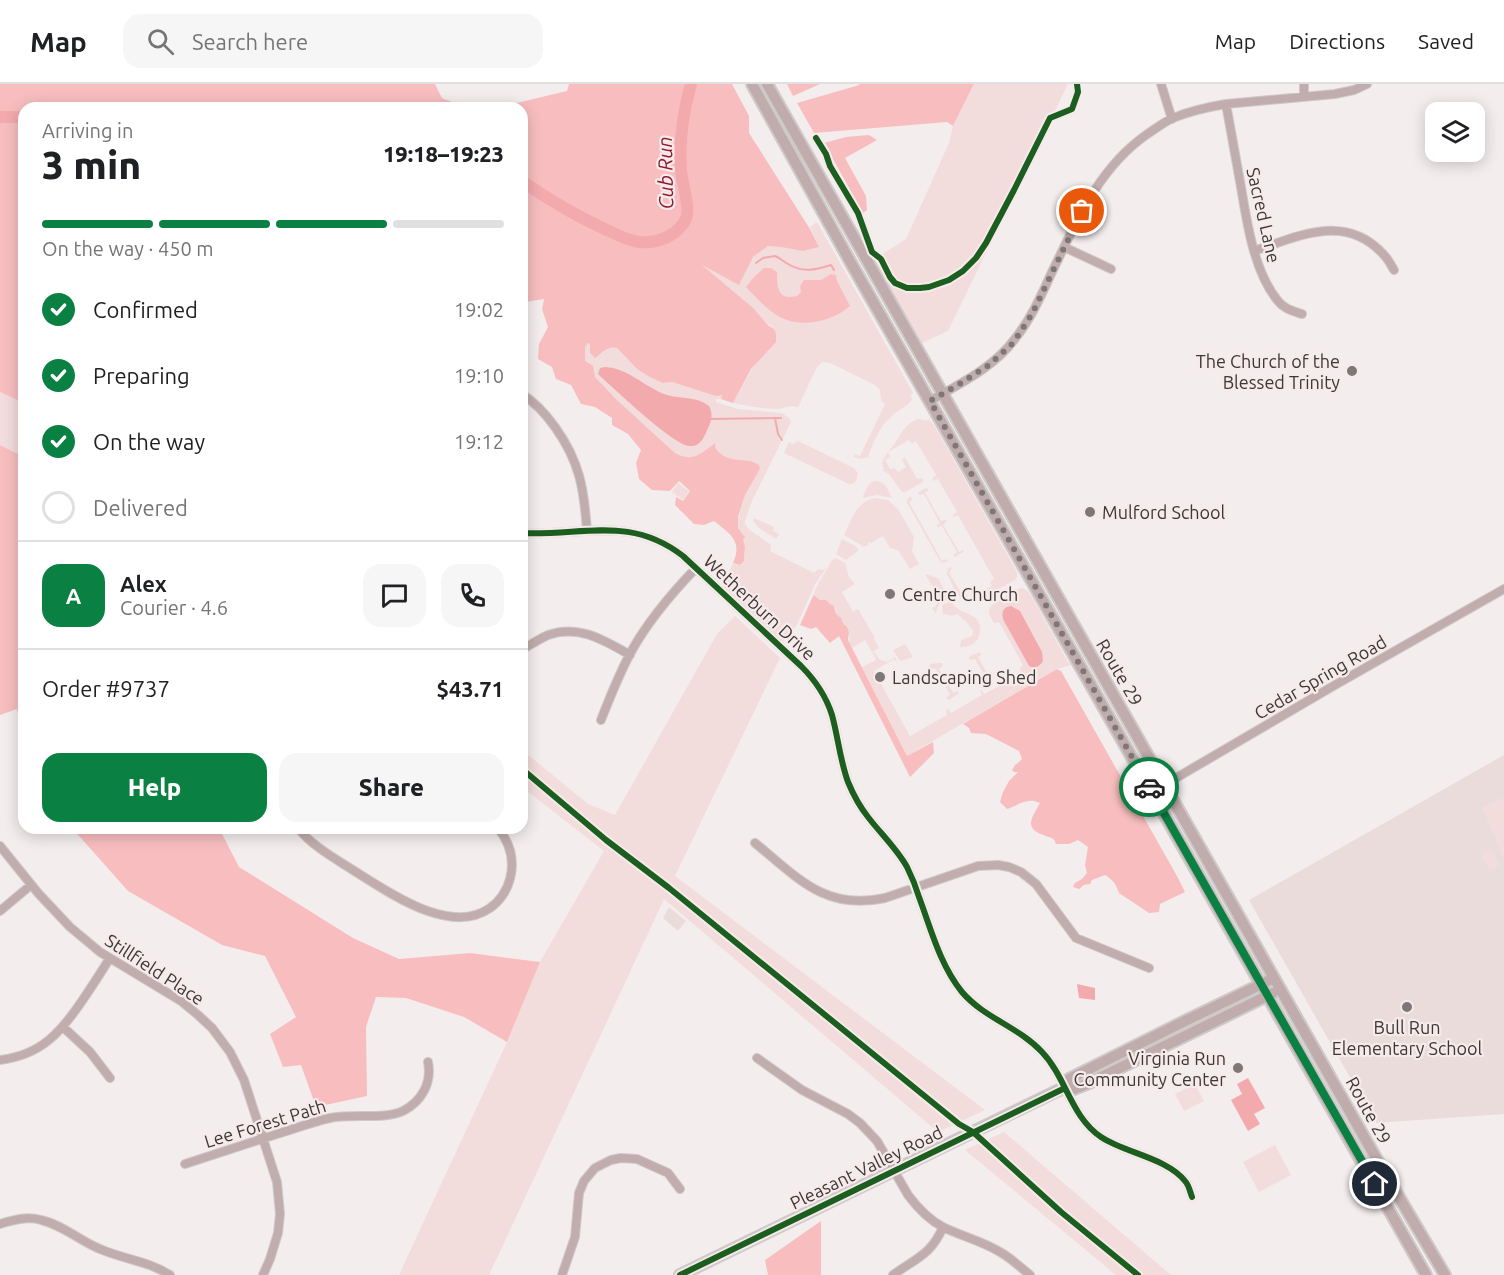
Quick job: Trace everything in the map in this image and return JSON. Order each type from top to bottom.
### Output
[{"type":"main road","name":"Route 29","points":[[752,84],[851,263],[1426,1275]]},
{"type":"main road","name":"Route 29","points":[[767,84],[1380,1165],[1445,1275]]},
{"type":"main road","name":"Pleasant Valley Road","points":[[1065,1088],[1070,1079],[1275,978]]},
{"type":"main road","name":"Pleasant Valley Road","points":[[680,1275],[1065,1088],[1074,1089],[1089,1083],[1282,990]]},
{"type":"street","points":[[1161,84],[1172,119]]},
{"type":"street","points":[[1304,84],[1304,96]]},
{"type":"street","points":[[930,401],[989,365],[1013,343],[1032,314],[1088,200],[1112,165],[1137,141],[1172,119],[1196,111],[1226,104],[1347,92],[1367,84]]},
{"type":"street","name":"Sacred Lane","points":[[1226,104],[1254,251],[1262,272],[1278,301],[1289,310],[1302,314]]},
{"type":"street","points":[[1254,251],[1313,232],[1340,230],[1371,243],[1384,255],[1394,270]]},
{"type":"street","points":[[1064,247],[1112,269]]},
{"type":"street","points":[[528,398],[545,413],[564,440],[576,465],[583,489],[587,531]]},
{"type":"street","name":"Wetherburn Drive","points":[[528,533],[621,530],[648,536],[674,549],[801,666],[819,687],[826,700],[832,715],[843,767],[854,795],[909,871],[942,960],[955,983],[981,1010],[1027,1039],[1041,1051],[1055,1069],[1080,1117],[1092,1130],[1110,1143],[1173,1170],[1185,1180],[1192,1197]]},
{"type":"street","points":[[600,720],[630,655],[646,628],[664,603],[696,568]]},
{"type":"street","name":"Cedar Spring Road","points":[[1152,792],[1504,589]]},
{"type":"street","points":[[528,646],[548,635],[572,631],[593,636],[630,655]]},
{"type":"street","points":[[303,834],[319,848],[397,897],[445,916],[463,918],[478,915],[492,907],[509,885],[512,870],[511,852],[502,834]]},
{"type":"street","points":[[755,843],[808,886],[835,898],[853,902],[885,898],[978,866],[1009,867],[1021,872],[1036,884],[1076,938],[1149,968]]},
{"type":"street","name":"Stillfield Place","points":[[0,846],[48,906],[70,927],[110,958],[180,1001],[212,1028],[227,1047],[244,1080],[277,1182],[280,1214],[278,1233],[263,1275]]},
{"type":"street","points":[[0,911],[31,885]]},
{"type":"street","points":[[0,1060],[32,1051],[46,1043],[63,1027],[110,958]]},
{"type":"street","points":[[63,1027],[90,1052],[110,1078]]},
{"type":"street","points":[[757,1058],[802,1090],[848,1114],[860,1123],[878,1141],[902,1187],[914,1203],[932,1220],[1000,1252],[1030,1275]]},
{"type":"street","name":"Lee Forest Path","points":[[185,1164],[332,1118],[401,1112],[418,1100],[427,1086],[430,1072],[428,1062]]},
{"type":"street","points":[[562,1275],[575,1237],[579,1193],[584,1181],[595,1168],[611,1160],[637,1159],[668,1173],[680,1189]]},
{"type":"street","points":[[0,1224],[24,1218],[41,1220],[58,1226],[98,1249],[144,1262],[170,1275]]},
{"type":"street","points":[[893,1275],[930,1249],[943,1227]]},
{"type":"shaded area","points":[[0,84],[435,84],[442,98],[452,102],[18,102],[18,400],[0,392]]},
{"type":"shaded area","points":[[569,84],[732,84],[749,116],[749,133],[819,247],[803,251],[768,246],[753,257],[739,285],[702,265],[753,308],[774,329],[776,334],[776,342],[751,369],[733,403],[721,399],[722,395],[716,396],[672,382],[663,383],[650,377],[637,369],[618,349],[606,350],[595,358],[590,353],[590,344],[588,343],[585,347],[585,361],[593,366],[595,377],[675,453],[687,457],[697,456],[716,443],[715,447],[722,455],[759,465],[760,469],[745,495],[738,517],[738,528],[745,537],[743,540],[744,561],[740,565],[733,563],[736,543],[725,530],[714,521],[704,525],[694,524],[675,505],[676,497],[683,501],[690,491],[679,481],[670,491],[652,490],[639,479],[636,463],[641,450],[628,434],[612,425],[612,418],[595,407],[581,404],[571,385],[556,379],[552,367],[538,359],[539,344],[548,327],[542,309],[544,299],[528,302],[528,102],[520,102],[567,91]]},
{"type":"shaded area","points":[[787,84],[820,84],[793,96]]},
{"type":"shaded area","points":[[860,84],[974,84],[953,126],[947,122],[814,133],[797,103]]},
{"type":"shaded area","points":[[974,84],[1068,84],[948,331],[922,343],[879,268],[878,262],[884,253],[906,239],[949,143],[953,126]]},
{"type":"shaded area","points":[[869,135],[877,140],[845,158],[866,196],[867,210],[863,213],[824,143],[846,137]]},
{"type":"shaded area","points":[[817,222],[913,393],[910,396],[911,401],[883,425],[868,457],[861,459],[854,457],[855,454],[860,456],[885,404],[881,401],[880,390],[875,385],[830,363],[822,362],[817,367],[798,407],[772,409],[733,403],[774,329],[698,263],[739,284],[753,257],[768,246],[803,250],[819,247],[810,227]]},
{"type":"shaded area","points":[[764,268],[771,268],[777,272],[780,291],[790,297],[797,296],[801,292],[800,286],[804,280],[821,280],[831,274],[836,275],[850,306],[834,316],[816,322],[787,320],[769,310],[746,287]]},
{"type":"shaded area","points":[[588,343],[595,358],[610,347],[614,347],[637,369],[663,383],[672,382],[722,395],[721,399],[716,399],[716,402],[738,409],[782,413],[790,419],[791,422],[752,501],[745,521],[750,530],[771,545],[770,551],[814,573],[818,569],[823,570],[827,567],[815,584],[798,623],[785,641],[782,641],[723,586],[733,563],[737,565],[744,561],[744,535],[737,523],[745,495],[760,469],[758,464],[724,456],[715,447],[716,444],[692,457],[675,453],[595,377],[585,361],[585,347]]},
{"type":"shaded area","points":[[605,367],[628,374],[664,394],[698,400],[709,406],[711,420],[702,441],[689,446],[658,427],[598,374],[600,368]]},
{"type":"shaded area","points":[[0,392],[18,400],[18,454],[0,445]]},
{"type":"shaded area","points":[[918,419],[927,421],[928,419],[934,425],[1017,572],[1015,580],[975,602],[961,598],[947,574],[951,567],[949,573],[963,596],[967,595],[969,599],[992,586],[990,582],[994,579],[958,515],[953,517],[957,512],[938,479],[933,481],[936,475],[916,441],[912,444],[909,440],[888,452],[910,423]]},
{"type":"shaded area","points":[[798,441],[854,468],[858,473],[856,481],[849,484],[784,453],[789,442],[793,444]]},
{"type":"shaded area","points":[[0,445],[18,454],[18,713],[17,709],[0,715]]},
{"type":"shaded area","points":[[888,452],[890,457],[885,460],[890,469],[895,468],[898,472],[906,467],[902,460],[905,457],[917,479],[923,478],[923,482],[902,492],[889,474],[882,470],[884,469],[882,463]]},
{"type":"shaded area","points":[[874,481],[883,484],[892,498],[877,495],[863,498],[867,487]]},
{"type":"shaded area","points":[[678,483],[689,491],[683,500],[672,492]]},
{"type":"shaded area","points":[[926,488],[929,490],[925,493],[941,521],[947,521],[943,525],[959,552],[964,551],[955,557],[953,555],[957,552],[942,526],[937,527],[940,523],[924,494],[918,494]]},
{"type":"shaded area","points":[[875,498],[888,500],[898,509],[914,537],[912,551],[919,564],[910,569],[898,550],[890,548],[883,536],[871,543],[868,542],[868,545],[863,547],[844,535],[859,507]]},
{"type":"shaded area","points":[[908,498],[913,499],[909,502],[942,561],[947,559],[947,562],[940,561],[907,503]]},
{"type":"shaded area","points":[[754,518],[774,527],[773,531],[779,534],[776,539],[759,528],[753,521]]},
{"type":"shaded area","points":[[842,539],[859,550],[846,560],[836,554]]},
{"type":"shaded area","points":[[836,558],[845,563],[849,577],[855,584],[842,592],[853,612],[858,609],[875,638],[879,648],[872,652],[865,640],[852,648],[849,632],[836,614],[833,605],[813,596],[832,560]]},
{"type":"shaded area","points":[[925,574],[938,578],[948,597],[939,604],[936,613],[932,609],[936,606],[939,597]]},
{"type":"shaded area","points":[[1023,588],[1031,595],[1068,662],[1074,664],[1057,669],[907,756],[862,667],[876,660],[874,652],[879,659],[887,662],[895,657],[897,663],[894,659],[874,671],[910,736],[947,715],[946,709],[951,713],[982,695],[981,690],[985,694],[1021,673],[1020,668],[1023,665],[999,622],[994,623],[989,611],[992,605]]},
{"type":"shaded area","points":[[813,596],[826,600],[834,606],[836,614],[847,627],[848,640],[907,756],[933,742],[934,753],[910,777],[839,636],[830,643],[816,627],[811,629],[800,625]]},
{"type":"shaded area","points":[[951,601],[960,610],[974,616],[978,622],[979,635],[971,645],[960,647],[961,640],[972,636],[973,631],[965,620],[958,614],[951,616],[943,614],[942,605]]},
{"type":"shaded area","points":[[1011,606],[1020,611],[1042,652],[1043,661],[1037,666],[1029,666],[1004,621],[1003,611]]},
{"type":"shaded area","points":[[735,616],[780,658],[675,876],[985,1110],[938,1132],[664,899],[489,1275],[399,1275],[507,1042],[540,962],[604,851],[528,792],[528,755],[588,804],[615,815],[717,634]]},
{"type":"shaded area","points":[[905,644],[913,657],[900,661],[893,650]]},
{"type":"shaded area","points":[[980,652],[981,655],[978,657],[987,673],[993,674],[982,680],[980,678],[984,675],[975,659],[970,660],[969,658]]},
{"type":"shaded area","points":[[942,663],[943,666],[939,669],[953,693],[957,691],[959,693],[949,700],[946,698],[950,694],[935,668],[929,668],[930,664]]},
{"type":"shaded area","points":[[1057,669],[1061,671],[1185,892],[1160,904],[1159,912],[1149,913],[1119,893],[1114,882],[1105,875],[1079,889],[1073,887],[1087,873],[1085,865],[1088,847],[1078,840],[1069,844],[1056,844],[1054,840],[1034,830],[1031,823],[1040,803],[1027,801],[1007,809],[1000,802],[1009,781],[1018,772],[1012,770],[1022,759],[1019,751],[986,734],[971,733],[969,728],[963,724]]},
{"type":"shaded area","name":"Bull Run Elementary School","points":[[1504,755],[1504,1114],[1376,1123],[1249,900]]},
{"type":"shaded area","points":[[1504,798],[1504,858],[1482,807]]},
{"type":"shaded area","points":[[77,834],[222,834],[239,867],[353,938],[399,959],[470,953],[540,962],[507,1042],[464,1017],[406,998],[376,997],[366,1027],[367,1096],[316,1107],[301,1065],[283,1067],[270,1034],[296,1017],[265,956],[222,945],[128,891]]},
{"type":"shaded area","points":[[1490,849],[1500,864],[1490,870],[1481,856]]},
{"type":"shaded area","points":[[669,907],[686,921],[678,931],[663,918]]},
{"type":"shaded area","points":[[1077,984],[1095,988],[1095,1000],[1079,998]]},
{"type":"shaded area","points":[[1248,1078],[1265,1108],[1254,1114],[1260,1124],[1248,1131],[1231,1100],[1242,1094],[1237,1084]]},
{"type":"shaded area","points":[[1195,1084],[1204,1101],[1184,1111],[1175,1094]]},
{"type":"shaded area","points":[[1004,1132],[1171,1275],[1116,1275],[965,1150]]},
{"type":"shaded area","points":[[1275,1145],[1291,1175],[1259,1192],[1243,1162]]},
{"type":"shaded area","points":[[821,1221],[821,1275],[768,1275],[765,1260]]},
{"type":"waterway","name":"Cub Run","points":[[528,185],[575,214],[624,238],[648,242],[670,235],[682,226],[687,215],[681,170],[681,137],[691,84]]},
{"type":"waterway","name":"Cub Run","points":[[0,117],[18,117]]},
{"type":"waterway","points":[[756,263],[763,258],[775,256],[799,269],[814,269],[831,265],[834,270]]},
{"type":"waterway","points":[[775,418],[778,434],[782,440]]},
{"type":"waterway","points":[[711,419],[781,418]]},
{"type":"cycle path","points":[[816,138],[858,213],[872,252],[881,259],[890,277],[895,283],[907,288],[929,287],[949,280],[963,271],[976,258],[986,243],[1050,118],[1072,109],[1078,92],[1077,84]]},
{"type":"cycle path","points":[[528,533],[625,531],[663,543],[683,556],[801,666],[820,689],[830,708],[843,765],[852,791],[859,805],[907,867],[942,959],[962,992],[981,1009],[1033,1043],[1042,1052],[1057,1073],[1075,1108],[1091,1129],[1111,1143],[1157,1161],[1177,1173],[1186,1183],[1192,1197]]},
{"type":"cycle path","points":[[528,774],[606,840],[669,888],[959,1124],[973,1132],[1061,1212],[1138,1275]]},
{"type":"cycle path","points":[[680,1275],[1065,1088]]},
{"type":"way so far","points":[[1082,211],[1032,314],[1013,343],[989,365],[930,401],[1149,787]]},
{"type":"place","name":"The Church of the Blessed Trinity","points":[[1352,371]]},
{"type":"place","name":"Mulford School","points":[[1090,512]]},
{"type":"place","name":"Centre Church","points":[[890,594]]},
{"type":"place","name":"Landscaping Shed","points":[[880,677]]},
{"type":"place","name":"Bull Run Elementary School","points":[[1407,1007]]},
{"type":"place","name":"Virginia Run Community Center","points":[[1238,1068]]},
{"type":"route","points":[[1149,787],[1375,1184]]}]
